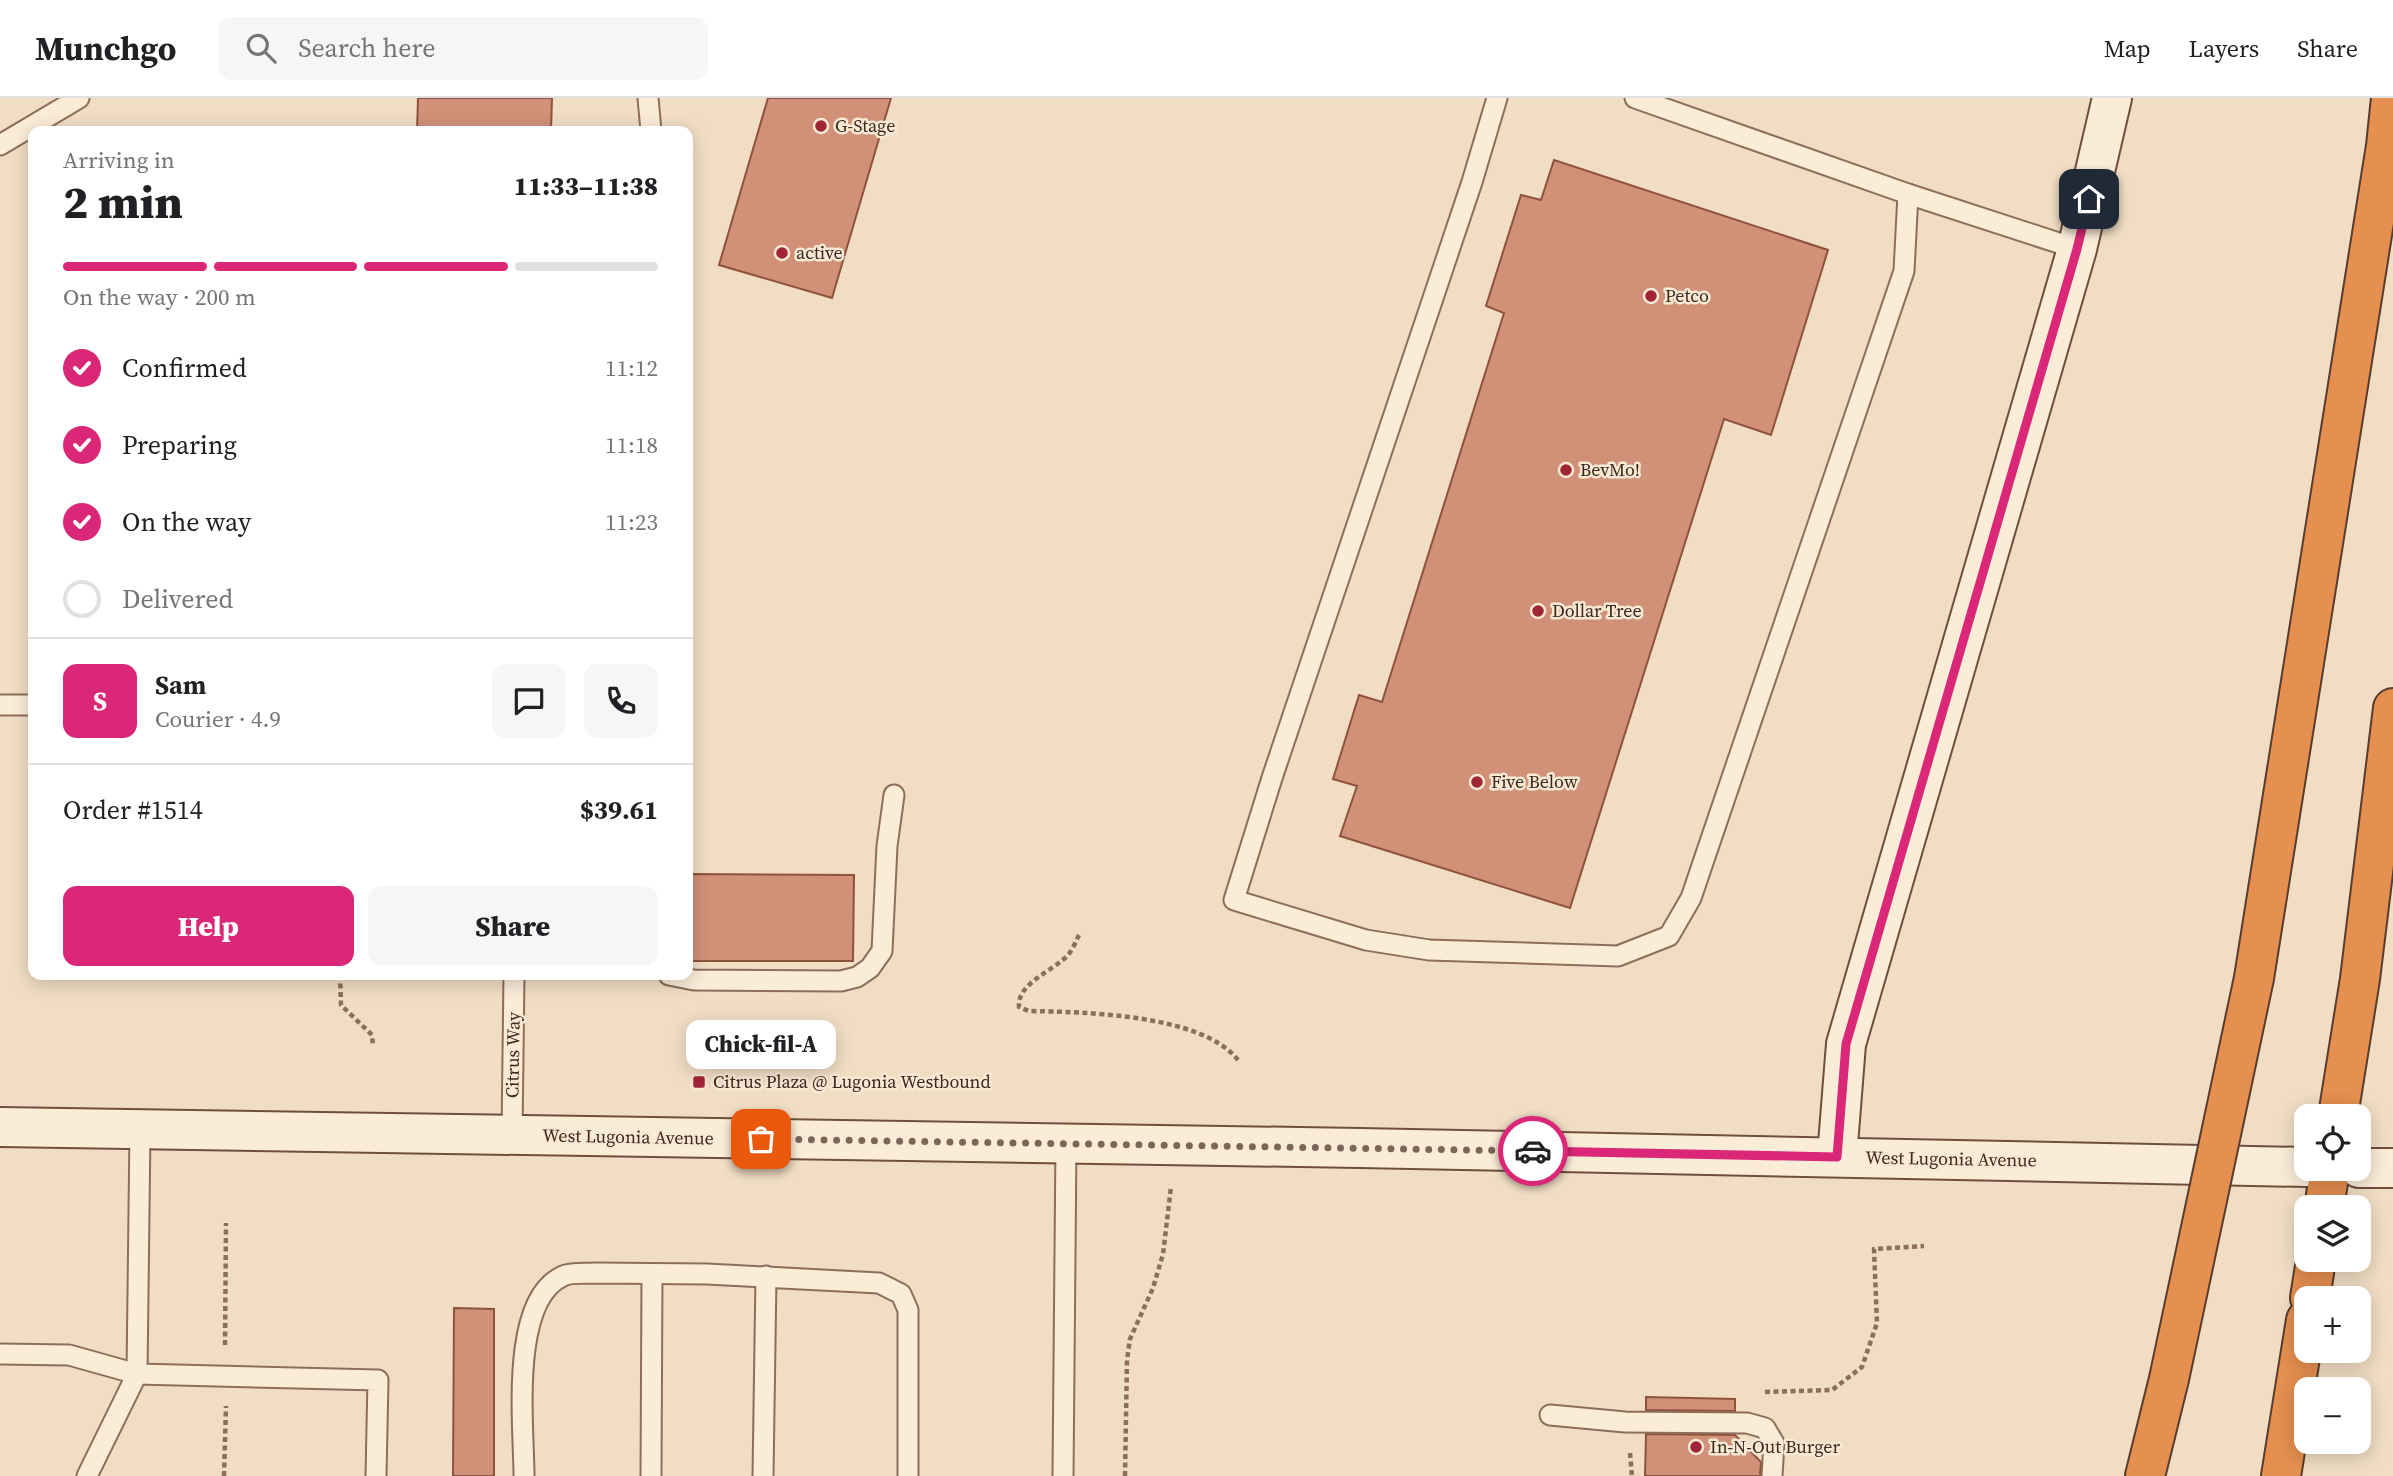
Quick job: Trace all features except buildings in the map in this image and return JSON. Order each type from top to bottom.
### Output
[{"type":"highway","points":[[2145,1476],[2169,1379],[2255,978],[2384,160],[2391,98]]},
{"type":"highway","points":[[2340,1104],[2360,979],[2393,708]]},
{"type":"highway","points":[[2281,1476],[2299,1363]]},
{"type":"main road","points":[[1837,1157],[1846,1044],[2077,249],[2112,98]]},
{"type":"main road","name":"West Lugonia Avenue","points":[[0,1128],[1066,1143],[2294,1167]]},
{"type":"main road","points":[[2371,1168],[2393,1168]]},
{"type":"lane","points":[[32,126],[79,98]]},
{"type":"lane","points":[[648,98],[651,126]]},
{"type":"lane","points":[[1497,98],[1472,182],[1272,778],[1234,900],[1366,940],[1429,950],[1618,956],[1669,936],[1691,898],[1904,271],[1908,194]]},
{"type":"lane","points":[[1635,98],[1908,194],[2077,249]]},
{"type":"lane","points":[[0,145],[28,128]]},
{"type":"lane","points":[[0,705],[28,705]]},
{"type":"lane","points":[[693,980],[841,981],[857,977],[870,968],[883,943],[887,846],[894,795]]},
{"type":"lane","name":"Citrus Way","points":[[512,1135],[514,980]]},
{"type":"lane","points":[[87,1476],[138,1374],[141,1130]]},
{"type":"lane","points":[[1063,1476],[1066,1143]]},
{"type":"lane","points":[[651,1476],[652,1274]]},
{"type":"lane","points":[[524,1476],[524,1350],[533,1314],[544,1290],[564,1276],[652,1274],[766,1276],[879,1283],[901,1294],[908,1310],[908,1476]]},
{"type":"lane","points":[[763,1476],[766,1276]]},
{"type":"lane","points":[[0,1354],[69,1355],[138,1374],[378,1380],[376,1476]]},
{"type":"lane","points":[[1550,1415],[1625,1422],[1747,1423],[1765,1428],[1774,1443],[1772,1476]]},
{"type":"path","points":[[1079,935],[1069,954],[1046,974],[1024,987],[1018,996],[1019,1007],[1029,1011],[1094,1012],[1142,1019],[1189,1031],[1227,1047],[1238,1060]]},
{"type":"path","points":[[340,980],[341,1005],[372,1035],[373,1046]]},
{"type":"path","points":[[1125,1476],[1126,1360],[1130,1339],[1153,1288],[1163,1254],[1177,1145]]},
{"type":"path","points":[[1761,1392],[1832,1390],[1862,1367],[1877,1323],[1874,1249],[1924,1246]]},
{"type":"path","points":[[1625,1422],[1624,1440],[1632,1458],[1632,1476]]},
{"type":"way so far","points":[[761,1139],[1533,1151]]},
{"type":"place","name":"G-Stage","points":[[821,126]]},
{"type":"place","name":"active","points":[[782,253]]},
{"type":"place","name":"Petco","points":[[1651,296]]},
{"type":"place","name":"BevMo!","points":[[1566,470]]},
{"type":"place","name":"Dollar Tree","points":[[1538,611]]},
{"type":"place","name":"Five Below","points":[[1477,782]]},
{"type":"place","name":"Citrus Plaza @ Lugonia Westbound","points":[[699,1082]]},
{"type":"place","name":"Chick-fil-A","points":[[761,1139]]},
{"type":"place","name":"In-N-Out Burger","points":[[1696,1447]]},
{"type":"route","points":[[1533,1151],[1837,1157],[1846,1044],[2077,249],[2089,199]]}]
